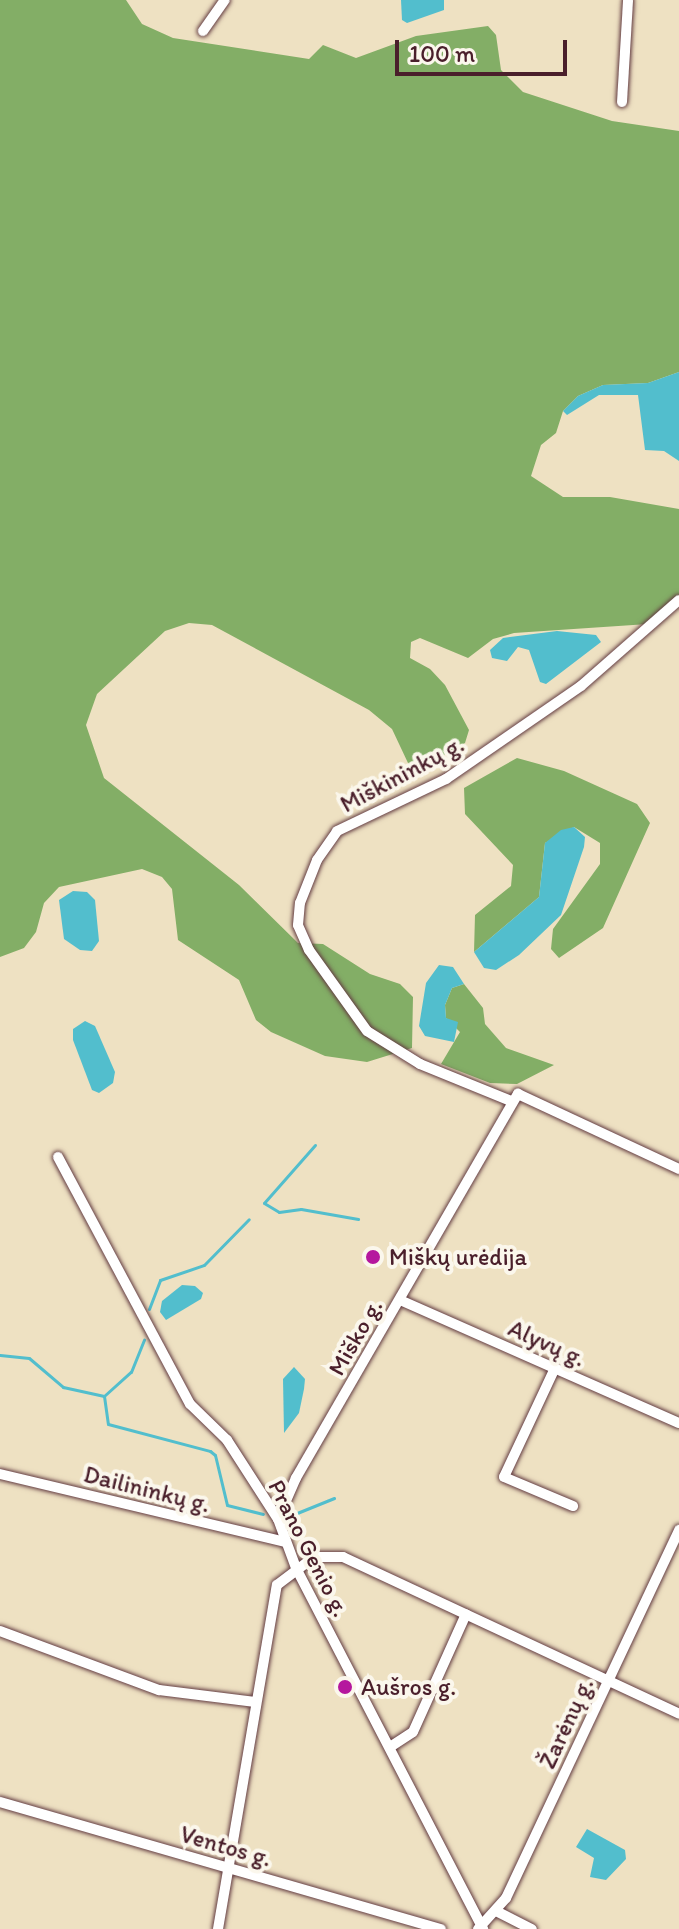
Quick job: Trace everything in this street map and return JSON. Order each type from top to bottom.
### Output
[{"type":"street","points":[[203,31],[225,0]]},
{"type":"street","points":[[622,102],[628,0]]},
{"type":"street","name":"Miškininkų g.","points":[[679,600],[581,686],[446,779],[337,831],[317,860],[300,903],[298,925],[309,950],[367,1031],[420,1064],[514,1097],[679,1169]]},
{"type":"street","name":"Miško g.","points":[[278,1519],[296,1478],[514,1097]]},
{"type":"street","name":"Prano Genio g.","points":[[58,1157],[190,1404],[227,1440],[278,1519],[296,1568],[481,1928]]},
{"type":"street","name":"Alyvų g.","points":[[400,1300],[679,1423]]},
{"type":"street","points":[[555,1368],[504,1477],[573,1506]]},
{"type":"street","name":"Dailininkų g.","points":[[0,1474],[286,1542]]},
{"type":"street","name":"Žarėnų g.","points":[[481,1928],[498,1912],[679,1530]]},
{"type":"street","points":[[218,1929],[277,1585],[314,1557],[332,1554],[679,1714]]},
{"type":"street","points":[[390,1747],[413,1732],[466,1614]]},
{"type":"street","points":[[0,1631],[69,1652],[159,1690],[255,1702]]},
{"type":"street","name":"Ventos g.","points":[[0,1802],[441,1929]]},
{"type":"street","points":[[498,1912],[532,1929]]},
{"type":"green space","points":[[0,0],[126,0],[142,24],[173,38],[309,59],[323,45],[356,58],[416,36],[488,26],[496,35],[501,70],[523,92],[612,121],[679,131],[679,372],[648,383],[603,385],[578,396],[563,411],[556,433],[541,445],[531,476],[563,497],[610,497],[679,509],[679,595],[648,624],[514,633],[493,639],[468,658],[420,638],[411,642],[410,658],[430,669],[445,685],[469,730],[465,743],[421,768],[408,763],[392,729],[369,710],[212,625],[189,623],[165,631],[97,694],[86,725],[104,778],[239,885],[298,943],[323,944],[370,974],[400,984],[413,997],[412,1048],[367,1062],[325,1056],[271,1032],[256,1020],[239,980],[178,940],[172,889],[162,877],[142,869],[59,887],[44,903],[36,932],[24,948],[0,957]]},
{"type":"green space","points":[[517,758],[564,771],[637,804],[650,823],[603,928],[559,958],[551,949],[553,929],[600,864],[600,843],[574,827],[545,843],[539,897],[474,952],[475,915],[511,886],[513,865],[465,814],[464,788]]},
{"type":"green space","points":[[464,984],[483,1008],[485,1024],[506,1048],[554,1065],[517,1084],[490,1083],[441,1064],[460,1032],[446,1018],[445,1005],[452,988]]},
{"type":"water","points":[[401,0],[444,0],[444,10],[407,23],[402,20]]},
{"type":"water","points":[[679,372],[679,461],[664,451],[645,450],[638,395],[599,395],[567,415],[563,411],[578,396],[603,385],[648,383]]},
{"type":"water","points":[[557,631],[596,635],[601,642],[546,684],[540,682],[529,650],[518,647],[507,661],[492,658],[490,650],[503,638]]},
{"type":"water","points":[[574,827],[585,837],[584,847],[561,915],[519,955],[496,970],[484,968],[474,952],[539,897],[545,843],[561,830]]},
{"type":"water","points":[[73,891],[87,892],[95,900],[99,941],[92,951],[80,950],[64,939],[59,900]]},
{"type":"water","points":[[439,965],[453,967],[464,984],[452,988],[445,1005],[446,1018],[458,1022],[454,1042],[425,1036],[419,1026],[426,983]]},
{"type":"water","points":[[85,1021],[95,1026],[115,1072],[113,1083],[99,1093],[92,1090],[73,1040],[73,1029]]},
{"type":"water","points":[[182,1285],[195,1286],[203,1293],[201,1299],[166,1320],[160,1312],[162,1301]]},
{"type":"water","points":[[294,1367],[305,1379],[304,1389],[299,1413],[284,1433],[283,1379]]},
{"type":"water","points":[[587,1829],[625,1850],[626,1859],[606,1880],[590,1877],[594,1858],[576,1847]]},
{"type":"waterway","points":[[315,1145],[264,1203],[279,1212],[301,1209],[358,1219]]},
{"type":"waterway","points":[[149,1309],[160,1280],[204,1265],[249,1219]]},
{"type":"waterway","points":[[0,1355],[29,1358],[63,1387],[104,1396],[131,1372],[144,1339]]},
{"type":"waterway","points":[[104,1396],[108,1424],[210,1451],[215,1455],[227,1505],[263,1514]]},
{"type":"waterway","points":[[297,1513],[334,1498]]},
{"type":"place","name":"Miškų urėdija","points":[[373,1257]]},
{"type":"place","name":"Aušros g.","points":[[345,1687]]}]
